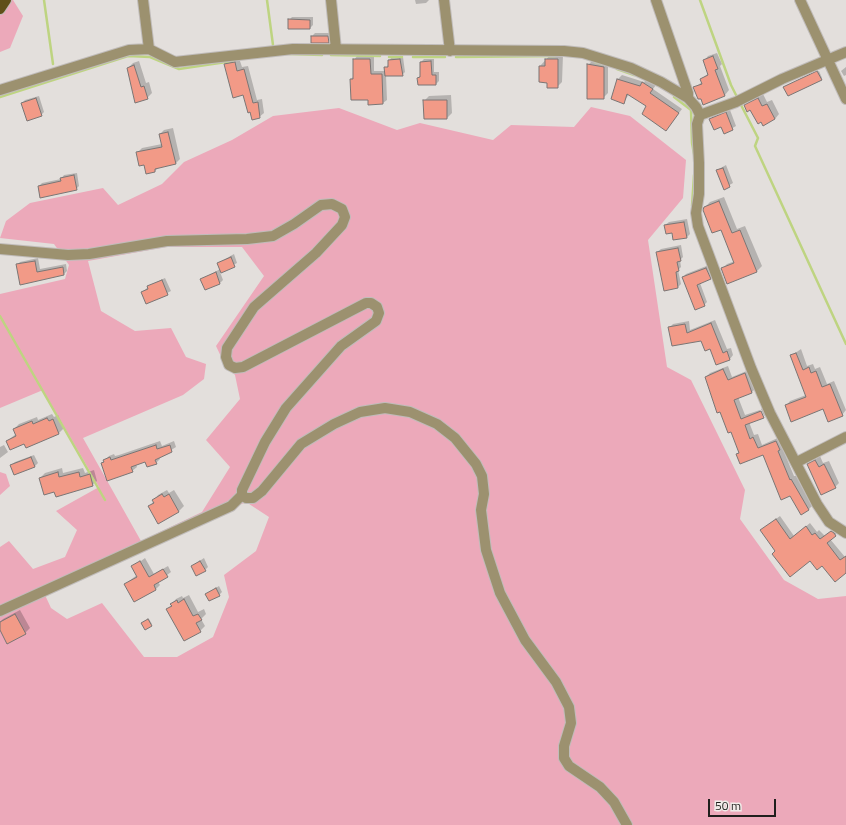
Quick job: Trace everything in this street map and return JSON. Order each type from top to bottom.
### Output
[{"type":"main road","points":[[0,9],[6,0]]},
{"type":"street","points":[[143,0],[148,49]]},
{"type":"street","points":[[331,0],[336,49]]},
{"type":"street","points":[[444,0],[450,51]]},
{"type":"street","points":[[656,0],[688,93],[688,98]]},
{"type":"street","points":[[800,0],[846,99]]},
{"type":"street","points":[[0,90],[129,50],[148,49],[175,62],[293,48],[450,51],[564,51],[583,53],[631,68],[661,82],[688,98],[696,107],[700,115],[697,124],[700,163],[696,213],[698,226],[751,368],[770,412],[797,462],[817,504],[829,522],[846,534]]},
{"type":"street","points":[[700,115],[739,101],[782,79],[846,52]]},
{"type":"street","points":[[0,249],[68,255],[89,254],[166,241],[247,239],[273,236],[321,206],[332,204],[342,209],[345,217],[342,225],[316,253],[254,307],[227,348],[226,357],[229,365],[235,368],[243,367],[366,303],[371,303],[377,307],[379,313],[376,321],[341,346],[286,408],[264,442],[242,490],[242,495],[231,506],[0,611]]},
{"type":"street","points":[[242,495],[246,498],[253,498],[262,491],[301,444],[334,424],[360,412],[385,408],[410,412],[437,424],[455,438],[476,464],[482,476],[484,494],[481,510],[486,550],[500,593],[525,640],[556,682],[569,707],[571,723],[564,746],[564,758],[574,770],[600,787],[614,802],[627,825]]},
{"type":"street","points":[[797,462],[846,437]]},
{"type":"shaded area","points":[[0,0],[13,0],[23,16],[10,48],[0,52]]},
{"type":"shaded area","points":[[591,107],[630,116],[686,160],[683,198],[648,240],[667,367],[691,380],[745,490],[740,519],[784,580],[818,599],[846,596],[846,825],[0,825],[0,547],[9,541],[33,569],[65,557],[77,530],[56,511],[99,487],[43,390],[0,408],[0,294],[65,279],[69,265],[54,244],[0,238],[6,221],[30,203],[103,188],[118,205],[162,184],[184,162],[232,140],[273,116],[339,108],[397,130],[420,123],[493,140],[511,125],[574,127]],"holes":[[[166,247],[242,247],[264,276],[216,346],[225,365],[235,375],[240,399],[206,440],[230,467],[202,512],[141,541],[83,438],[183,395],[204,379],[206,364],[186,357],[171,328],[135,331],[101,311],[88,261]],[[246,502],[269,517],[256,551],[224,575],[229,597],[213,637],[177,657],[144,657],[102,603],[67,619],[51,608],[45,595]]]},
{"type":"shaded area","points":[[0,472],[6,474],[10,486],[0,495]]},
{"type":"building","points":[[288,19],[310,20],[310,29],[288,29]]},
{"type":"building","points":[[311,36],[328,36],[329,43],[311,43]]},
{"type":"building","points":[[713,56],[718,69],[715,70],[725,96],[703,105],[701,99],[698,99],[693,87],[702,84],[700,79],[708,75],[703,60]]},
{"type":"building","points":[[353,59],[370,59],[371,74],[382,74],[383,104],[368,105],[368,100],[351,100],[350,79],[353,79]]},
{"type":"building","points":[[400,59],[403,76],[385,76],[384,67],[388,67],[388,60]]},
{"type":"building","points":[[545,59],[558,59],[558,88],[547,88],[547,83],[539,82],[539,66],[545,66]]},
{"type":"building","points":[[431,61],[432,75],[436,75],[436,85],[418,85],[417,78],[420,77],[420,62]]},
{"type":"building","points":[[235,62],[237,71],[244,69],[253,103],[258,102],[260,118],[252,120],[250,112],[248,113],[243,95],[233,98],[224,64]]},
{"type":"building","points":[[587,64],[604,67],[604,99],[587,99]]},
{"type":"building","points":[[134,65],[141,87],[144,86],[148,99],[135,103],[127,68]]},
{"type":"building","points":[[817,71],[822,80],[788,96],[783,87]]},
{"type":"building","points":[[617,79],[640,86],[642,82],[653,89],[650,93],[679,113],[666,131],[642,114],[646,106],[627,94],[624,104],[611,99]]},
{"type":"building","points":[[36,98],[42,116],[27,121],[21,103]]},
{"type":"building","points":[[758,98],[762,106],[767,104],[775,119],[763,126],[761,122],[758,124],[750,110],[747,112],[744,105]]},
{"type":"building","points":[[423,100],[447,100],[447,119],[424,119]]},
{"type":"building","points":[[726,112],[733,130],[724,134],[721,127],[714,130],[709,119]]},
{"type":"building","points":[[168,132],[176,164],[155,169],[155,172],[146,174],[144,165],[139,166],[136,152],[162,147],[159,134]]},
{"type":"building","points":[[723,168],[730,187],[724,190],[716,170]]},
{"type":"building","points":[[74,175],[77,190],[40,198],[38,186],[61,181],[60,178]]},
{"type":"building","points":[[719,201],[732,233],[740,230],[757,272],[727,284],[721,268],[734,263],[721,230],[712,233],[703,210],[704,207]]},
{"type":"building","points":[[684,222],[687,238],[673,240],[672,233],[666,234],[664,225]]},
{"type":"building","points":[[678,248],[681,261],[677,262],[679,271],[676,272],[678,288],[664,291],[656,252]]},
{"type":"building","points":[[231,257],[235,267],[221,273],[217,263]]},
{"type":"building","points":[[35,261],[37,272],[63,267],[64,275],[20,285],[16,264]]},
{"type":"building","points":[[706,268],[711,279],[697,285],[705,306],[695,310],[682,277]]},
{"type":"building","points":[[216,272],[220,284],[205,290],[200,279]]},
{"type":"building","points":[[162,280],[168,295],[146,304],[141,292],[148,289],[147,286]]},
{"type":"building","points":[[711,323],[723,353],[727,351],[730,360],[716,365],[710,349],[705,351],[701,341],[672,346],[668,327],[685,324],[687,333]]},
{"type":"building","points":[[796,353],[803,370],[809,367],[811,373],[816,371],[822,387],[830,384],[843,416],[828,422],[823,409],[791,422],[785,405],[806,397],[790,355]]},
{"type":"building","points":[[723,369],[728,380],[745,373],[752,393],[734,400],[741,419],[761,411],[764,418],[745,425],[750,439],[753,437],[758,448],[776,441],[780,450],[778,451],[790,480],[791,479],[809,510],[801,515],[790,496],[781,500],[763,455],[740,464],[736,454],[739,453],[731,432],[728,433],[720,412],[717,413],[705,377]]},
{"type":"building","points":[[47,418],[49,421],[53,419],[59,434],[26,448],[24,444],[10,450],[6,441],[16,436],[13,429],[32,421],[33,424]]},
{"type":"building","points":[[156,445],[157,449],[170,445],[172,452],[155,460],[157,464],[147,467],[145,462],[131,467],[133,472],[107,481],[101,463],[104,462],[103,460],[110,457],[111,460]]},
{"type":"building","points":[[31,457],[35,467],[14,475],[10,465]]},
{"type":"building","points":[[815,460],[819,467],[824,464],[836,488],[821,495],[807,464]]},
{"type":"building","points":[[58,472],[59,477],[79,472],[80,477],[90,474],[93,486],[56,497],[54,492],[44,495],[39,478]]},
{"type":"building","points":[[162,494],[164,497],[169,494],[179,512],[158,524],[148,506],[154,503],[152,500]]},
{"type":"building","points":[[776,519],[790,539],[806,526],[812,535],[815,533],[820,539],[831,531],[834,533],[836,536],[827,543],[840,560],[846,556],[846,573],[835,582],[822,566],[817,570],[810,561],[790,577],[772,554],[775,551],[760,530]]},
{"type":"building","points":[[140,561],[149,577],[163,569],[168,577],[154,585],[156,590],[134,602],[124,584],[137,577],[131,566]]},
{"type":"building","points":[[200,561],[206,571],[196,576],[191,566]]},
{"type":"building","points":[[216,588],[220,596],[209,601],[205,594]]},
{"type":"building","points":[[184,599],[193,616],[198,614],[202,620],[196,623],[201,632],[184,641],[166,609],[172,606],[170,604],[177,600],[178,603]]},
{"type":"building","points":[[15,614],[26,634],[7,644],[0,630],[0,622]]},
{"type":"building","points":[[148,619],[152,626],[145,630],[141,623]]},
{"type":"waterway","points":[[44,0],[53,64]]},
{"type":"waterway","points":[[267,0],[273,45]]},
{"type":"waterway","points":[[700,0],[731,85],[738,99]]},
{"type":"waterway","points":[[290,54],[322,55]]},
{"type":"waterway","points":[[331,55],[380,56]]},
{"type":"waterway","points":[[0,97],[128,56],[150,57],[179,69],[233,61]]},
{"type":"waterway","points":[[456,57],[555,56]]},
{"type":"waterway","points":[[389,57],[402,57]]},
{"type":"waterway","points":[[413,57],[445,57]]},
{"type":"waterway","points":[[595,62],[602,64]]},
{"type":"waterway","points":[[617,69],[634,75]]},
{"type":"waterway","points":[[674,97],[691,110],[692,143],[694,154]]},
{"type":"waterway","points":[[740,103],[758,138],[755,146],[846,344]]},
{"type":"waterway","points":[[692,206],[694,175]]},
{"type":"waterway","points":[[0,316],[105,500]]}]
